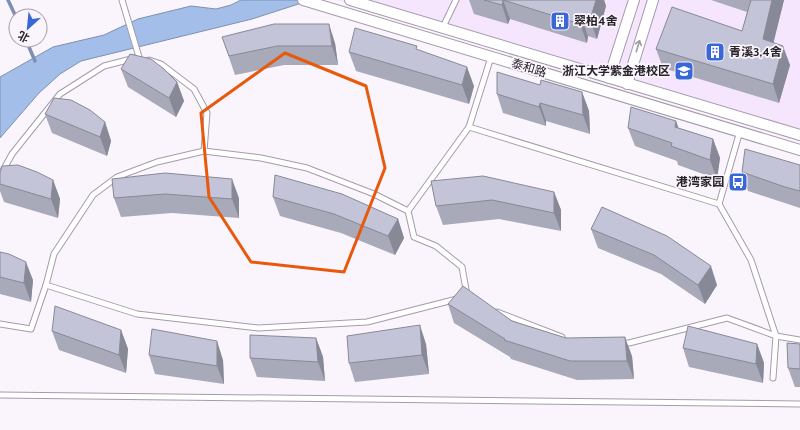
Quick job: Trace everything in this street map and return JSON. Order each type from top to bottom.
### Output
[{"type":"street","name":"泰和路","points":[[303,0],[800,150]]},
{"type":"street","name":"泰和路","points":[[350,0],[800,135]]},
{"type":"street","points":[[609,78],[634,0]]},
{"type":"street","points":[[627,84],[653,0]]},
{"type":"lane","points":[[122,0],[139,57]]},
{"type":"lane","points":[[443,27],[456,0]]},
{"type":"lane","points":[[0,176],[12,154],[60,94],[104,66],[139,57],[161,64],[194,89],[207,113],[204,151]]},
{"type":"lane","points":[[473,300],[468,296],[462,268],[436,246],[414,237],[408,211],[469,127],[491,57]]},
{"type":"lane","points":[[469,127],[718,204],[751,260],[776,336],[773,378]]},
{"type":"lane","points":[[718,204],[740,131]]},
{"type":"lane","points":[[0,324],[31,329],[46,285],[54,254],[93,195],[117,177],[157,162],[204,151],[261,158],[307,168],[374,194],[408,211]]},
{"type":"lane","points":[[46,285],[137,314],[258,328],[367,322],[468,296]]},
{"type":"lane","points":[[491,309],[568,339]]},
{"type":"lane","points":[[614,342],[629,343],[727,318],[776,336],[800,340]]},
{"type":"lane","points":[[0,395],[800,404]]},
{"type":"highlighted area","points":[[285,53],[366,86],[385,168],[344,272],[251,262],[209,197],[201,113]]},
{"type":"shaded area","name":"浙江大学紫金港校区","points":[[337,0],[800,0],[800,142]]},
{"type":"water","points":[[241,0],[311,0],[252,19],[81,61],[60,74],[39,93],[0,138],[0,77],[53,47],[104,35],[138,19],[191,6],[216,9],[231,5]]},
{"type":"building","points":[[484,0],[503,0],[502,5]]},
{"type":"building","points":[[503,0],[596,0],[590,20],[581,17],[580,24]]},
{"type":"building","points":[[751,0],[772,0],[763,39],[783,46],[773,84],[656,49],[672,7],[742,31]]},
{"type":"building","points":[[274,24],[329,24],[332,46],[277,46],[229,56],[222,37]]},
{"type":"building","points":[[355,28],[417,46],[416,49],[467,67],[462,85],[349,52]]},
{"type":"building","points":[[130,54],[151,59],[177,82],[169,98],[121,69]]},
{"type":"building","points":[[497,72],[540,85],[541,80],[582,92],[583,115],[540,103],[539,107],[497,94]]},
{"type":"building","points":[[54,98],[71,100],[90,110],[105,122],[100,137],[45,114]]},
{"type":"building","points":[[631,107],[676,121],[675,127],[713,139],[710,160],[671,146],[672,143],[628,128]]},
{"type":"building","points":[[745,149],[800,165],[800,191],[742,172]]},
{"type":"building","points":[[18,165],[53,180],[51,199],[0,184],[0,173],[2,166]]},
{"type":"building","points":[[165,173],[232,179],[232,199],[165,194],[114,198],[112,179]]},
{"type":"building","points":[[275,175],[342,194],[398,219],[388,236],[334,214],[273,197]]},
{"type":"building","points":[[483,176],[554,192],[554,213],[492,200],[436,206],[431,181]]},
{"type":"building","points":[[602,207],[667,236],[711,266],[698,285],[654,255],[591,229]]},
{"type":"building","points":[[0,252],[9,254],[26,262],[24,283],[0,277]]},
{"type":"building","points":[[463,286],[512,321],[566,338],[625,337],[627,361],[570,361],[504,340],[505,339],[448,304]]},
{"type":"building","points":[[55,306],[121,330],[119,355],[52,331]]},
{"type":"building","points":[[420,325],[422,355],[349,363],[347,336]]},
{"type":"building","points":[[688,326],[757,344],[756,364],[683,348]]},
{"type":"building","points":[[152,329],[217,341],[217,366],[149,355]]},
{"type":"building","points":[[250,335],[316,338],[318,362],[250,358]]},
{"type":"building","points":[[787,343],[800,344],[800,369],[788,368]]},
{"type":"waterway","points":[[8,0],[12,8]]},
{"type":"waterway","points":[[29,48],[35,61]]},
{"type":"place","name":"翠柏4舍","points":[[560,21]]},
{"type":"place","name":"青溪3,4舍","points":[[715,52]]},
{"type":"place","name":"浙江大学紫金港校区","points":[[684,71]]},
{"type":"place","name":"港湾家园","points":[[738,182]]}]
